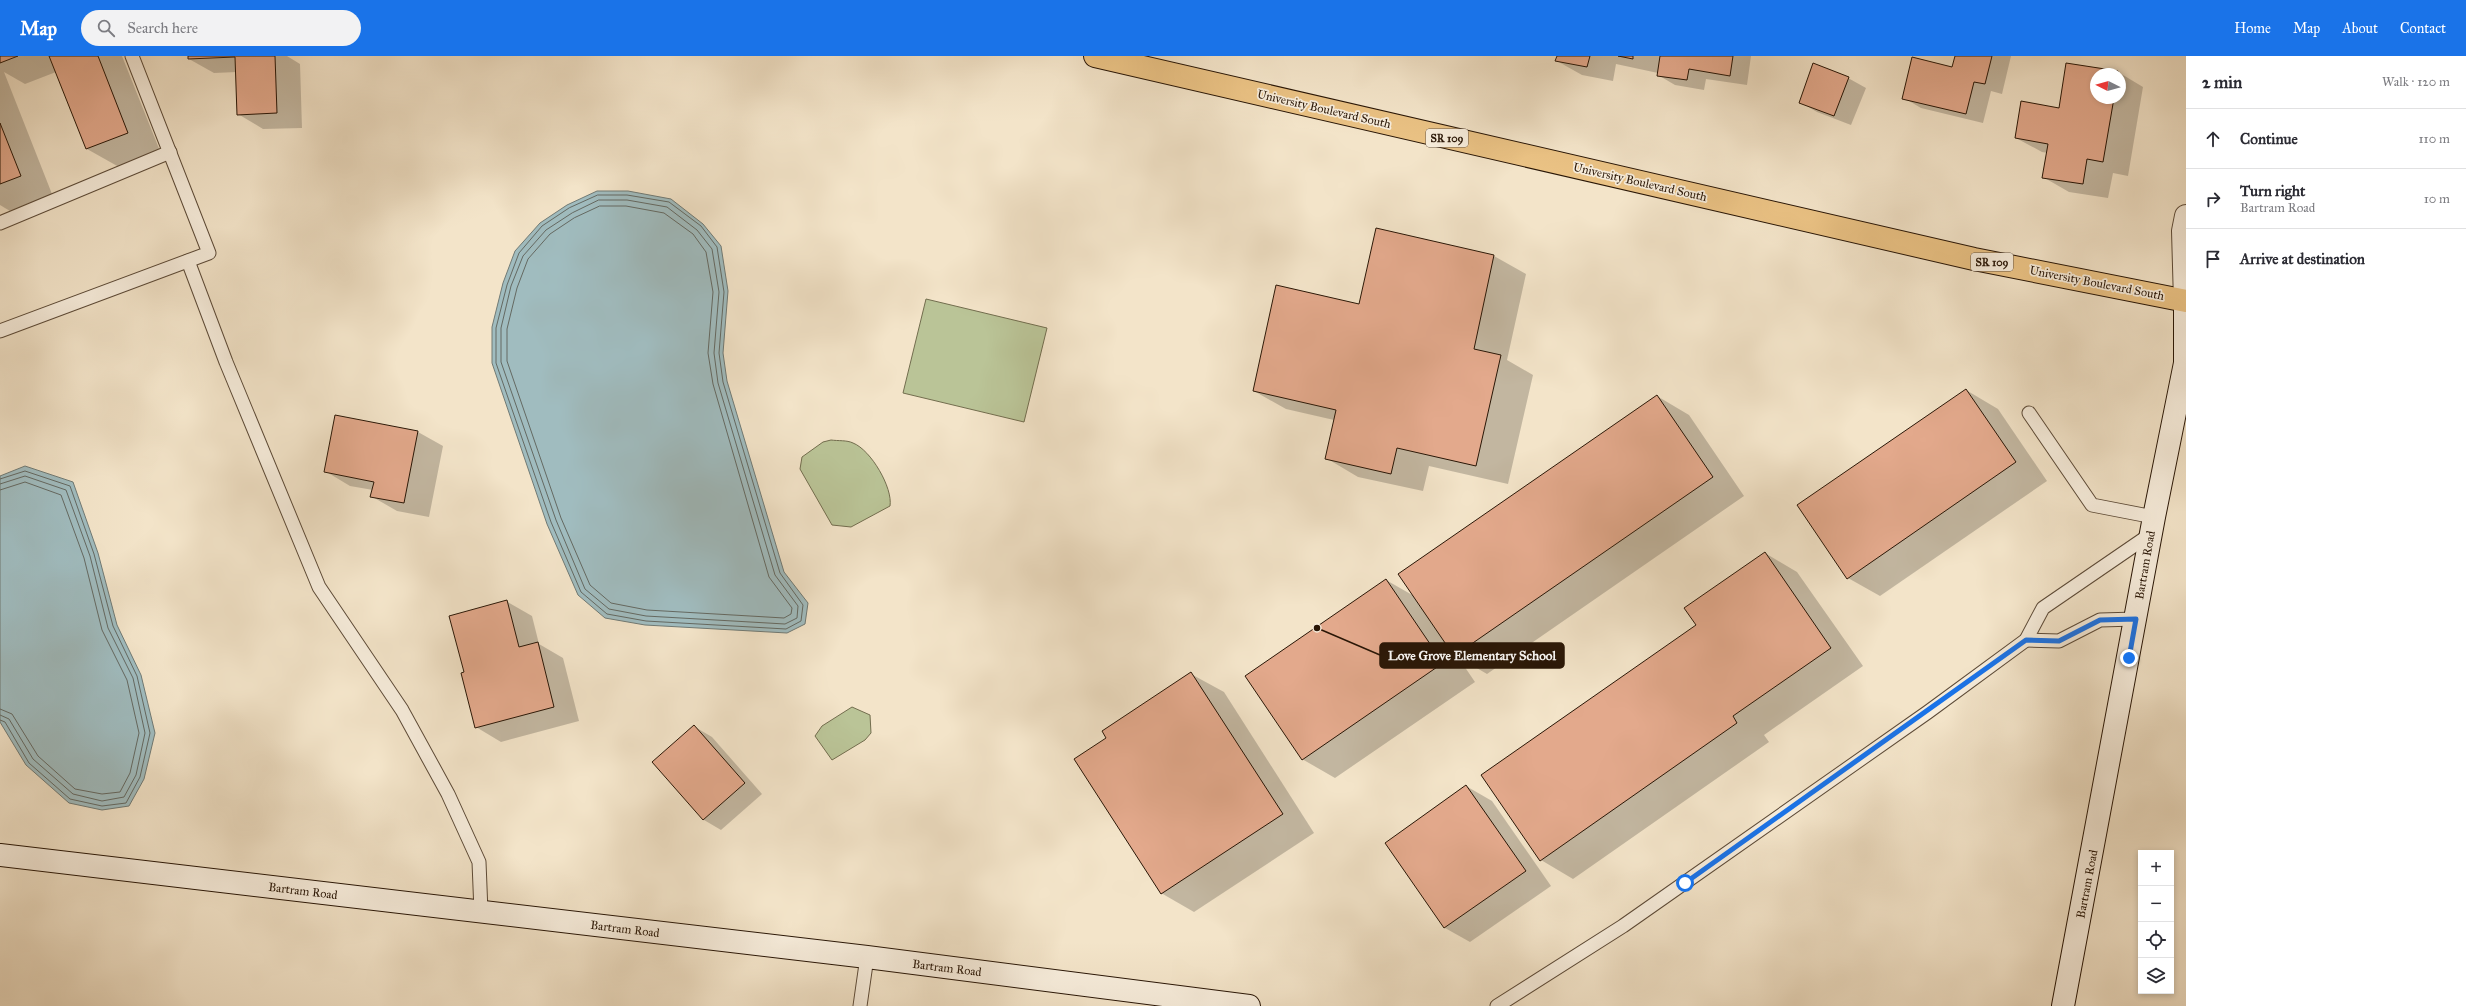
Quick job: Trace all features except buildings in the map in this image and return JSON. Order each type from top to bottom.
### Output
[{"type":"main road","name":"University Boulevard South","points":[[1095,56],[1974,259],[2186,301]]},
{"type":"street","name":"Bartram Road","points":[[2064,1006],[2152,526],[2185,363],[2186,301],[2183,231],[2186,216]]},
{"type":"street","name":"Bartram Road","points":[[0,855],[867,957],[1249,1006]]},
{"type":"lane","points":[[0,331],[209,253],[132,56]]},
{"type":"lane","points":[[0,223],[170,152]]},
{"type":"lane","points":[[188,261],[226,362],[319,587],[402,710],[448,794],[479,862],[481,912]]},
{"type":"lane","points":[[2029,414],[2092,505],[2152,526]]},
{"type":"lane","points":[[1497,1006],[1623,926],[2026,640],[2043,608],[2152,526]]},
{"type":"lane","points":[[2026,640],[2059,641],[2100,620],[2136,619]]},
{"type":"lane","points":[[860,1006],[867,957]]},
{"type":"green space","points":[[926,299],[1047,328],[1024,422],[903,393]]},
{"type":"green space","points":[[831,440],[848,441],[860,447],[867,453],[879,470],[890,498],[890,506],[851,527],[832,525],[800,469],[802,457],[823,442]]},
{"type":"green space","points":[[852,707],[870,715],[871,733],[865,740],[832,760],[815,736],[822,726]]},
{"type":"water","points":[[597,191],[628,191],[671,199],[703,224],[721,246],[728,291],[723,353],[727,381],[784,572],[808,603],[805,624],[787,633],[645,625],[605,618],[578,595],[547,524],[492,363],[492,327],[503,283],[515,251],[540,223],[567,205]]},
{"type":"water","points":[[25,466],[73,482],[98,553],[117,625],[141,675],[155,733],[144,779],[129,806],[102,810],[69,803],[26,765],[0,722],[0,476]]},
{"type":"place","name":"Love Grove Elementary School","points":[[1317,628]]},
{"type":"route","points":[[1685,883],[1928,712],[2026,640],[2059,641],[2100,620],[2136,619],[2129,658]]}]
